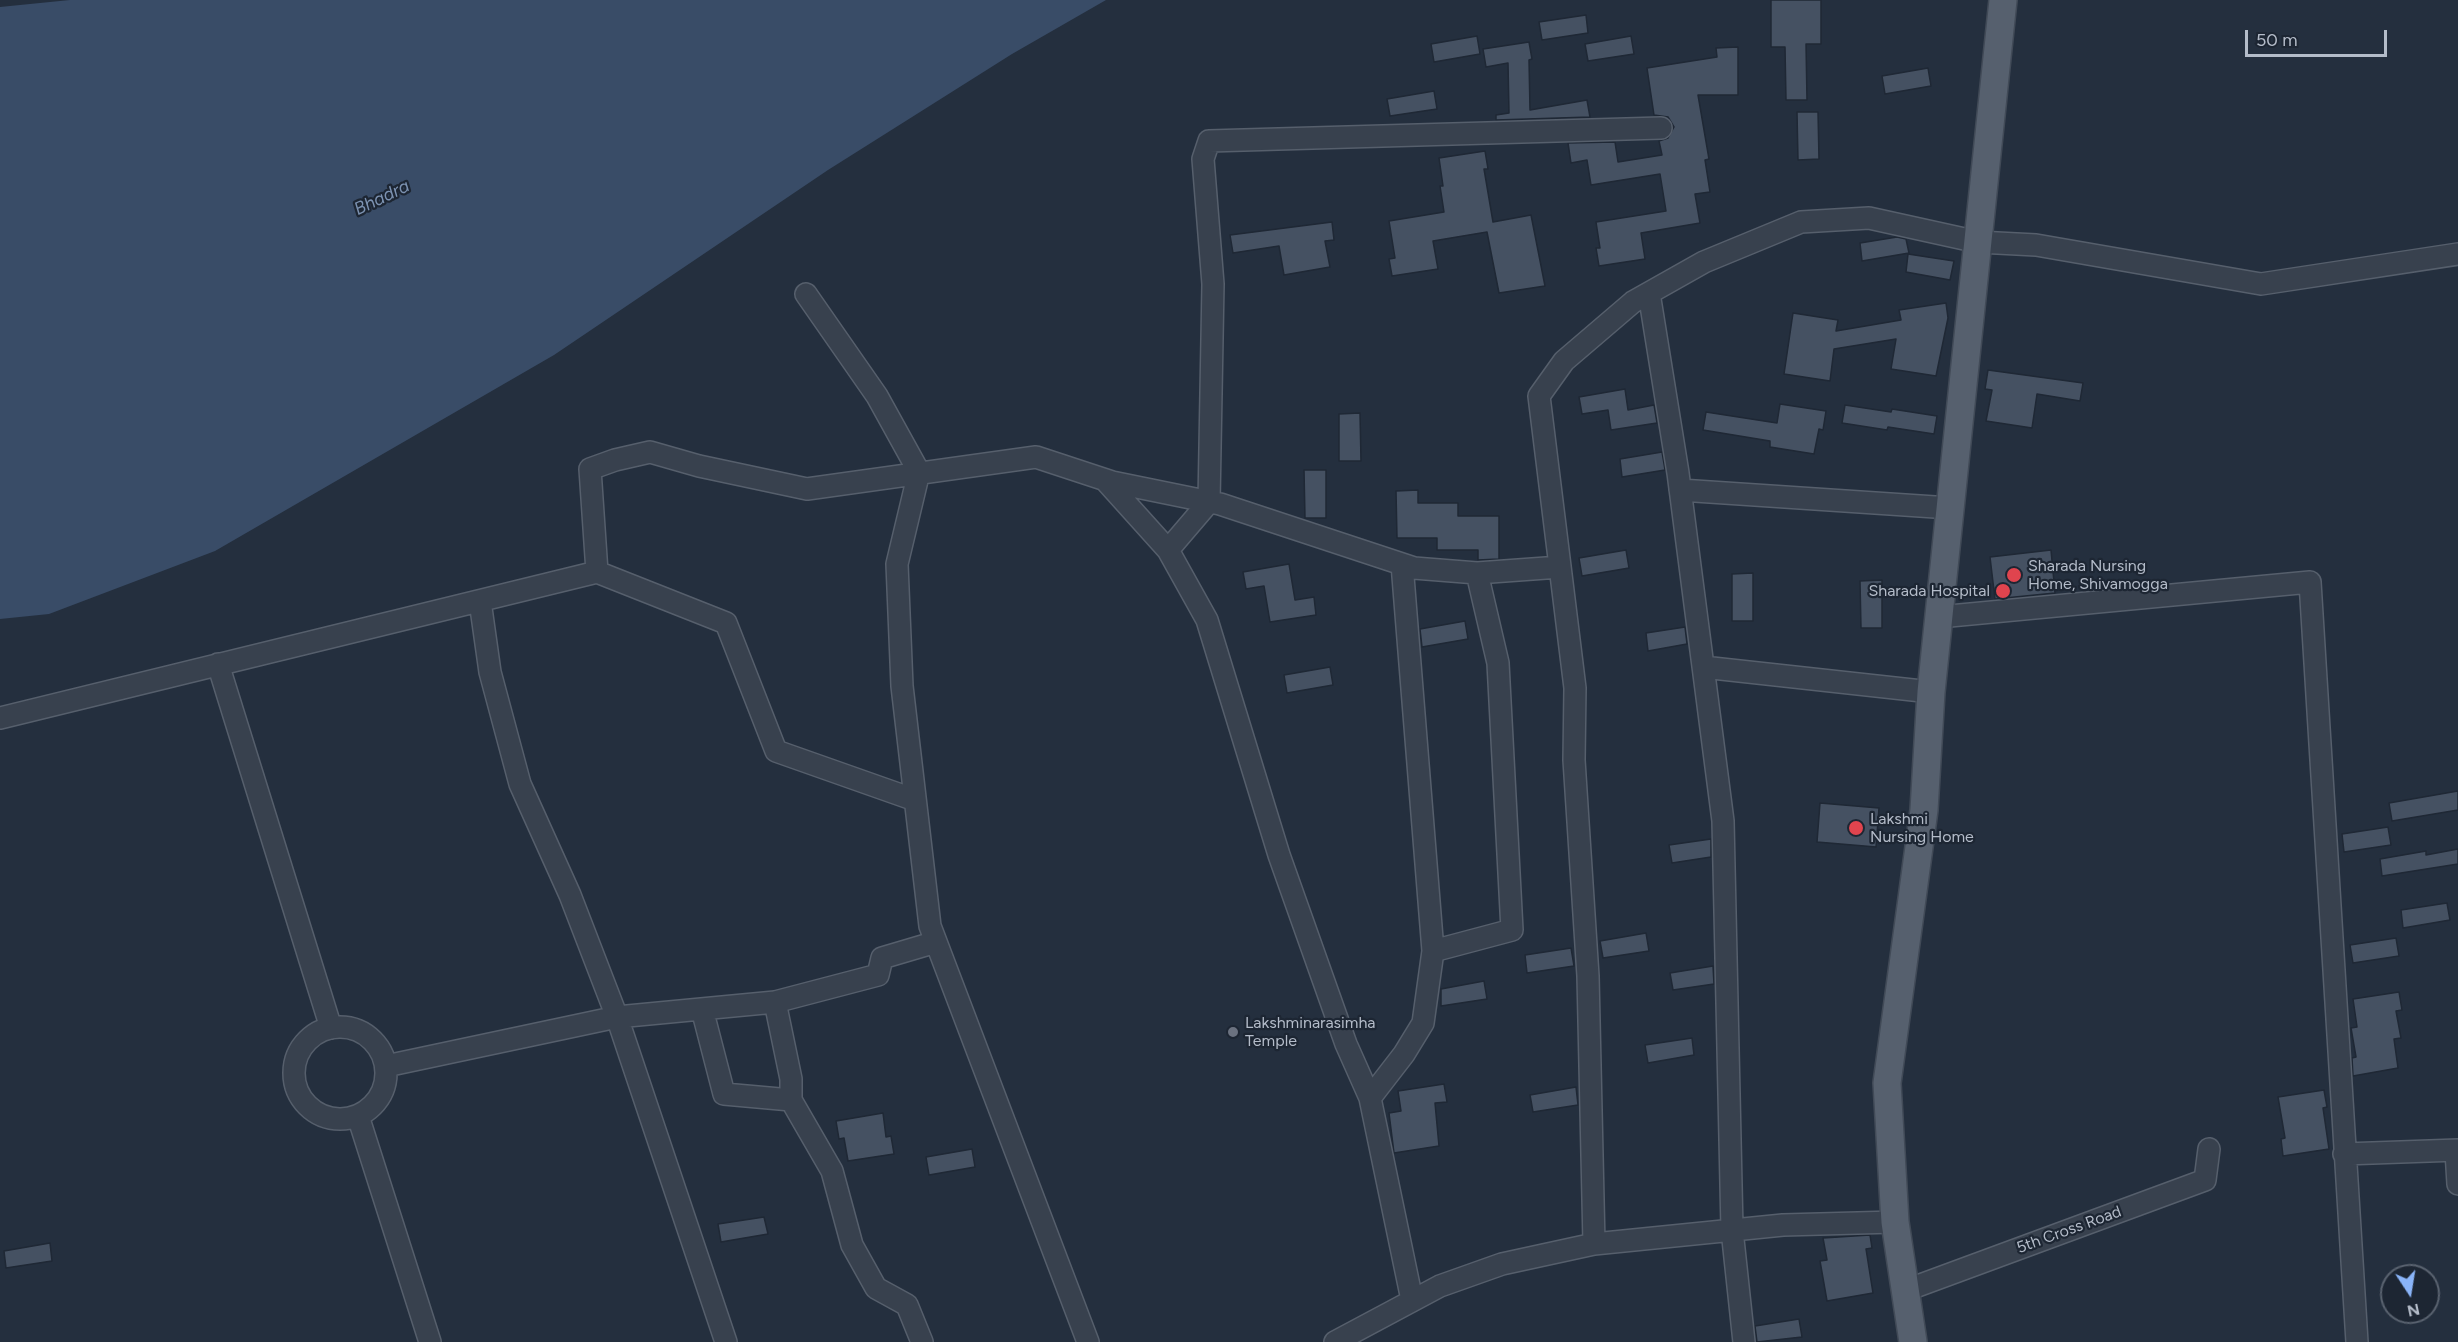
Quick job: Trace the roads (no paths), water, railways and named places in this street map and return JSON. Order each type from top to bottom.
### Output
[{"type":"main road","points":[[1913,1342],[1895,1222],[1887,1083],[1924,810],[1931,692],[2002,0]]},
{"type":"street","points":[[1167,550],[1209,502],[1213,284],[1203,159],[1209,141],[1661,128]]},
{"type":"street","points":[[1594,1244],[1588,976],[1574,760],[1575,688],[1539,396],[1564,361],[1634,302],[1704,262],[1801,222],[1869,218],[1978,242],[2036,245],[2261,284],[2458,254]]},
{"type":"street","points":[[806,294],[877,396],[919,472],[897,564],[902,686],[930,926],[1088,1342]]},
{"type":"street","points":[[1649,294],[1680,490],[1723,821],[1732,1230],[1744,1342]]},
{"type":"street","points":[[597,572],[590,469],[615,460],[650,452],[699,466],[807,489],[1036,457],[1105,480],[1209,502],[1414,568],[1477,573],[1560,567]]},
{"type":"street","points":[[1105,480],[1167,550],[1207,620],[1279,855],[1346,1044],[1370,1098],[1412,1300]]},
{"type":"street","points":[[1680,490],[1950,508]]},
{"type":"street","points":[[1370,1098],[1404,1054],[1423,1023],[1433,951],[1402,564]]},
{"type":"street","points":[[0,718],[597,572],[726,623],[776,751],[915,800]]},
{"type":"street","points":[[1433,951],[1512,930],[1498,663],[1477,573]]},
{"type":"street","points":[[1939,616],[2310,582],[2357,1342]]},
{"type":"street","points":[[480,601],[490,672],[520,784],[570,895],[617,1017],[726,1342]]},
{"type":"street","points":[[218,664],[332,1028]]},
{"type":"street","points":[[1703,667],[1931,692]]},
{"type":"street","points":[[386,1066],[617,1017],[775,1002],[879,975],[882,958],[936,942]]},
{"type":"street","points":[[775,1002],[791,1079],[791,1100],[832,1171],[852,1245],[876,1288],[907,1305],[922,1342]]},
{"type":"street","points":[[702,1009],[724,1094],[791,1100]]},
{"type":"street","points":[[342,1027],[362,1033],[378,1047],[386,1066],[384,1087],[380,1097],[358,1116],[342,1119],[320,1115],[303,1100],[294,1080],[297,1057],[310,1038],[332,1028],[342,1027]]},
{"type":"street","points":[[358,1116],[430,1342]]},
{"type":"street","name":"5th Cross Road","points":[[1904,1291],[2205,1180],[2209,1149]]},
{"type":"street","points":[[2344,1154],[2457,1150],[2458,1184]]},
{"type":"street","points":[[1335,1342],[1440,1286],[1502,1264],[1594,1244],[1783,1225],[1895,1222]]},
{"type":"water","name":"Bhadra","points":[[70,0],[1106,0],[1012,54],[828,170],[554,355],[215,551],[49,614],[0,619],[0,7]]},
{"type":"place","name":"Sharada Nursing Home, Shivamogga","points":[[2014,575]]},
{"type":"place","name":"Sharada Hospital","points":[[2003,591]]},
{"type":"place","name":"Lakshmi Nursing Home","points":[[1856,828]]},
{"type":"place","name":"Lakshminarasimha Temple","points":[[1233,1032]]}]
